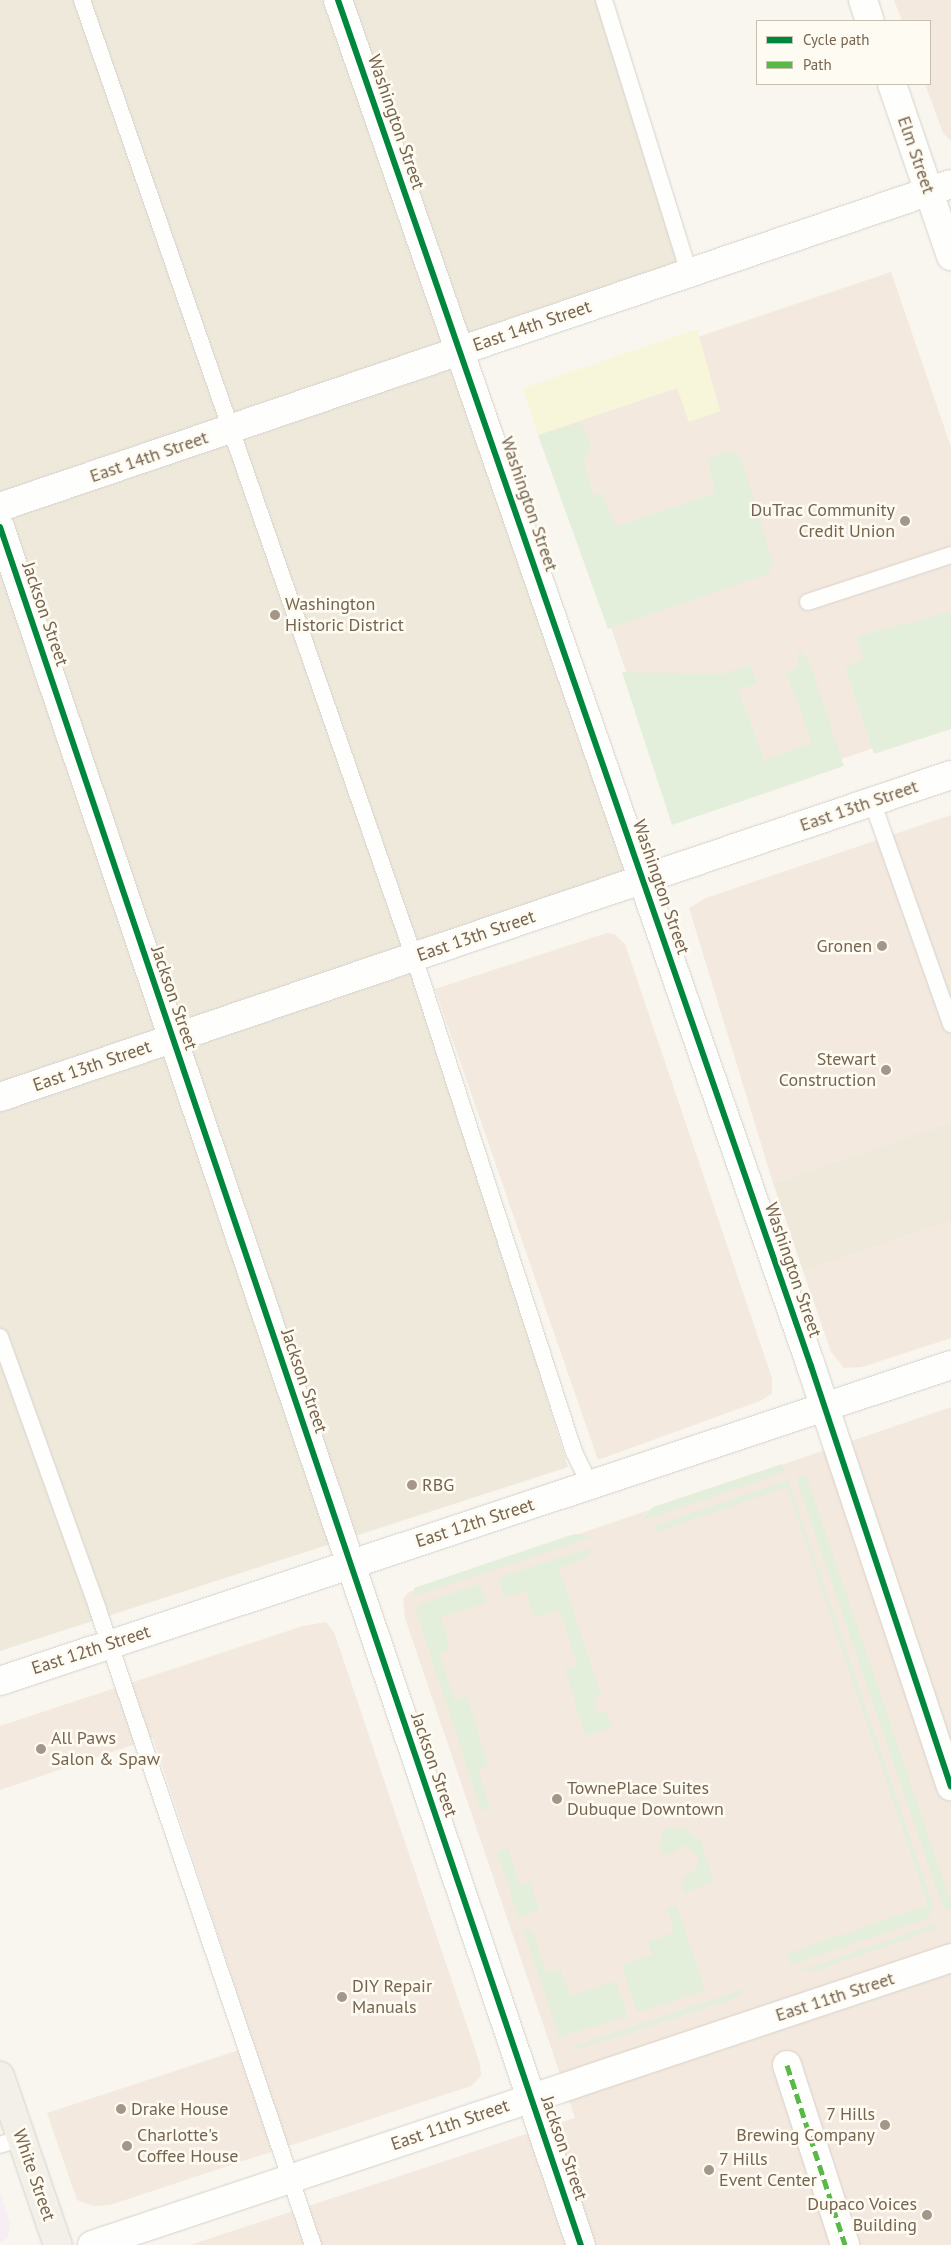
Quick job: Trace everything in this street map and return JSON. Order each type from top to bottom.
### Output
[{"type":"main road","name":"White Street","points":[[0,2076],[11,2142],[58,2245]]},
{"type":"street","name":"Washington Street","points":[[338,0],[824,1407],[951,1786]]},
{"type":"street","points":[[863,0],[870,20]]},
{"type":"street","name":"Elm Street","points":[[892,85],[940,187],[951,256]]},
{"type":"street","name":"East 14th Street","points":[[0,507],[940,187]]},
{"type":"street","name":"Jackson Street","points":[[0,527],[581,2245]]},
{"type":"street","name":"East 13th Street","points":[[0,1097],[951,774]]},
{"type":"street","name":"East 12th Street","points":[[0,1681],[951,1365]]},
{"type":"street","name":"East 11th Street","points":[[92,2245],[951,1958]]},
{"type":"street","points":[[787,2065],[845,2245]]},
{"type":"lane","points":[[82,0],[229,430],[414,957],[574,1452],[590,1484]]},
{"type":"lane","points":[[604,0],[689,272]]},
{"type":"lane","points":[[808,602],[951,555]]},
{"type":"lane","points":[[872,801],[951,1024]]},
{"type":"lane","points":[[0,1337],[109,1644],[313,2245]]},
{"type":"shaded area","name":"Washington Historic District","points":[[0,0],[604,0],[689,273],[460,351],[642,879],[414,957],[568,1467],[0,1651]]},
{"type":"shaded area","points":[[894,0],[951,0],[951,141],[943,133],[925,85],[931,85],[931,20],[902,20]]},
{"type":"shaded area","points":[[891,272],[951,447],[951,722],[675,815],[531,393]]},
{"type":"shaded area","points":[[951,815],[951,1122],[773,1183],[689,908],[706,898]]},
{"type":"shaded area","points":[[607,933],[614,934],[625,944],[772,1378],[772,1394],[760,1401],[598,1460],[435,989]]},
{"type":"shaded area","points":[[951,1122],[951,1221],[803,1271],[773,1183]]},
{"type":"shaded area","points":[[951,1221],[951,1338],[862,1367],[844,1368],[831,1352],[803,1271]]},
{"type":"shaded area","points":[[951,1407],[951,2245],[190,2245],[575,2118],[405,1618],[403,1599],[409,1592]]},
{"type":"shaded area","points":[[326,1622],[334,1632],[480,2064],[481,2076],[471,2086],[110,2205],[93,2206],[77,2200],[47,2113],[254,2045],[153,1738],[0,1790],[0,1726],[303,1626]]},
{"type":"shaded area","points":[[0,2192],[10,2223],[8,2237],[0,2243]]},
{"type":"green space","points":[[581,422],[590,444],[590,453],[583,458],[593,495],[602,494],[616,526],[715,493],[708,459],[728,451],[737,454],[742,460],[772,560],[770,573],[608,629],[538,435]]},
{"type":"green space","points":[[951,612],[951,729],[874,754],[845,667],[863,660],[857,636]]},
{"type":"green space","points":[[798,650],[809,660],[844,766],[672,825],[622,672],[722,674],[750,665],[757,683],[738,690],[764,760],[812,743],[786,672],[797,668]]},
{"type":"green space","points":[[782,1464],[785,1472],[643,1520],[653,1507]]},
{"type":"green space","points":[[806,1475],[951,1902],[951,1910],[943,1908],[796,1478]]},
{"type":"green space","points":[[788,1480],[933,1905],[929,1918],[791,1965],[786,1954],[928,1905],[787,1487],[657,1532],[655,1526]]},
{"type":"green space","points":[[574,1534],[592,1537],[414,1596],[414,1588]]},
{"type":"green space","points":[[589,1548],[589,1557],[559,1568],[601,1695],[593,1698],[598,1713],[606,1712],[612,1728],[585,1735],[565,1669],[577,1665],[560,1610],[534,1617],[526,1591],[505,1598],[498,1578]]},
{"type":"green space","points":[[480,1584],[486,1603],[441,1617],[450,1649],[439,1653],[454,1700],[467,1696],[488,1765],[478,1769],[490,1808],[481,1810],[416,1611],[418,1605]]},
{"type":"green space","points":[[675,1827],[686,1829],[702,1842],[713,1882],[684,1893],[680,1881],[696,1869],[699,1859],[686,1845],[665,1856],[660,1850],[663,1829]]},
{"type":"green space","points":[[508,1848],[520,1885],[530,1882],[539,1910],[518,1917],[497,1851]]},
{"type":"green space","points":[[677,1905],[705,1991],[637,2012],[622,1965],[652,1955],[648,1941],[674,1933],[667,1908]]},
{"type":"green space","points":[[935,1924],[938,1928],[818,1970],[799,1971]]},
{"type":"green space","points":[[532,1929],[546,1973],[561,1969],[570,1996],[616,1981],[627,2016],[559,2037],[524,1931]]},
{"type":"green space","points":[[744,1989],[736,1998],[576,2050],[569,2048]]},
{"type":"sand","points":[[697,329],[720,411],[689,422],[677,388],[538,435],[523,388]]},
{"type":"marked path","points":[[787,2065],[845,2245]]},
{"type":"cycle path","points":[[338,0],[811,1366],[951,1786]]},
{"type":"cycle path","points":[[0,527],[581,2245]]},
{"type":"place","name":"DuTrac Community Credit Union","points":[[905,521]]},
{"type":"place","name":"Washington Historic District","points":[[275,615]]},
{"type":"place","name":"Gronen","points":[[882,946]]},
{"type":"place","name":"Stewart Construction","points":[[886,1070]]},
{"type":"place","name":"RBG","points":[[412,1485]]},
{"type":"place","name":"All Paws Salon & Spaw","points":[[41,1749]]},
{"type":"place","name":"TownePlace Suites Dubuque Downtown","points":[[557,1799]]},
{"type":"place","name":"DIY Repair Manuals","points":[[342,1997]]},
{"type":"place","name":"Drake House","points":[[121,2109]]},
{"type":"place","name":"7 Hills Brewing Company","points":[[885,2125]]},
{"type":"place","name":"Charlotte's Coffee House","points":[[127,2146]]},
{"type":"place","name":"7 Hills Event Center","points":[[709,2170]]},
{"type":"place","name":"Dupaco Voices Building","points":[[927,2215]]}]
